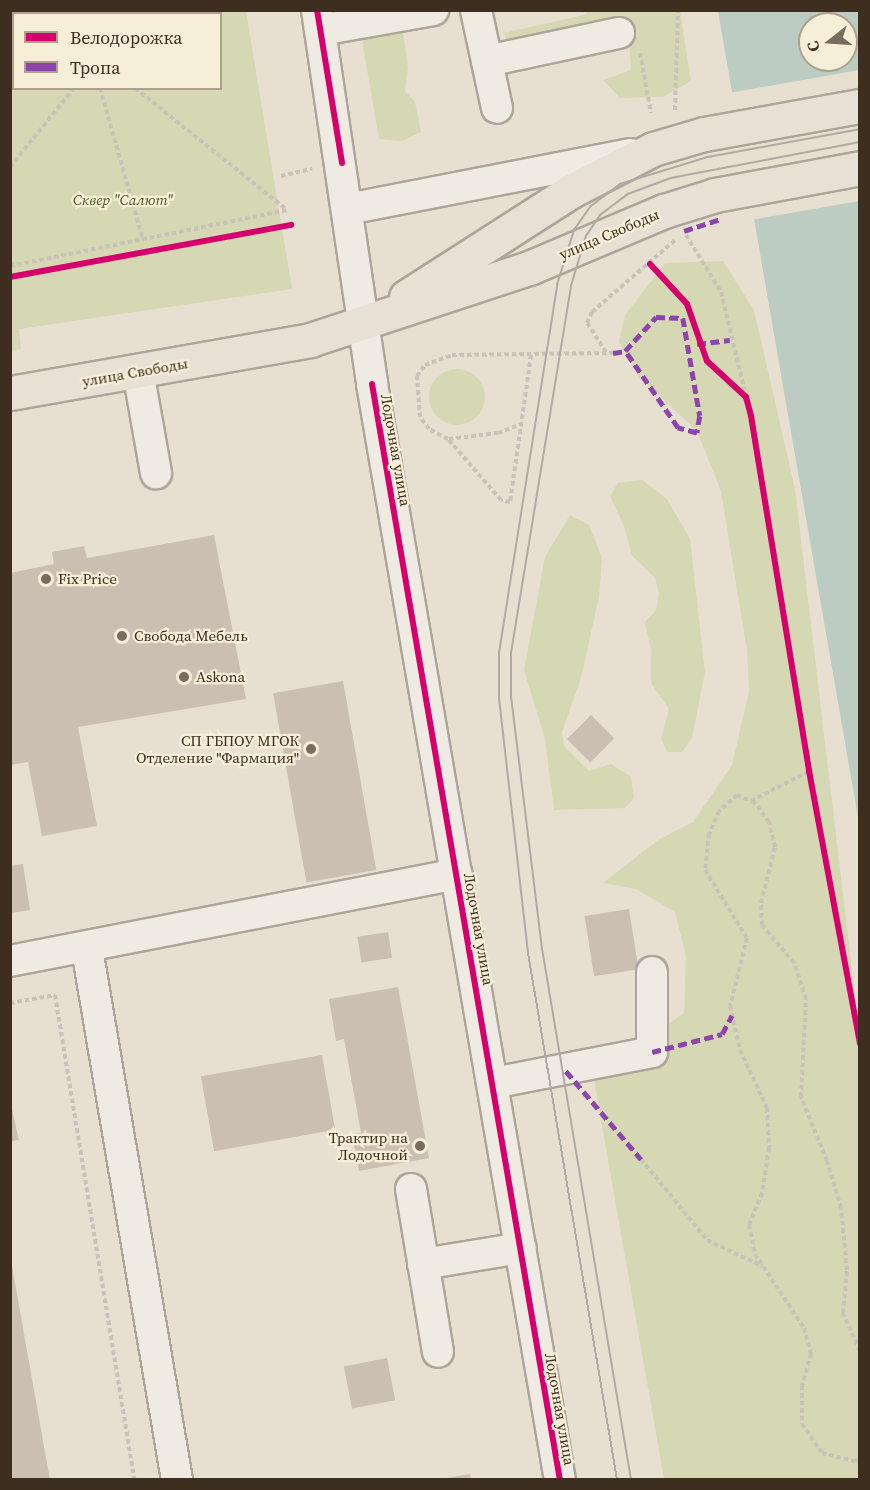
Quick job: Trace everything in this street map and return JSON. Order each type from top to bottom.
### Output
[{"type":"main road","name":"улица Свободы","points":[[364,323],[571,191],[653,149],[704,134],[860,106]]},
{"type":"main road","name":"улица Свободы","points":[[10,393],[310,340],[529,268],[664,211],[715,195],[860,168]]},
{"type":"street","points":[[319,20],[433,10]]},
{"type":"street","points":[[476,10],[497,108]]},
{"type":"street","name":"Лодочная улица","points":[[319,20],[364,323],[560,1479]]},
{"type":"street","points":[[487,62],[629,41]]},
{"type":"street","name":"улица Свободы","points":[[348,209],[653,149]]},
{"type":"street","points":[[138,371],[156,473]]},
{"type":"street","points":[[10,962],[87,949],[457,874]]},
{"type":"street","points":[[87,949],[177,1479]]},
{"type":"street","points":[[493,1083],[652,1052],[652,972]]},
{"type":"street","points":[[411,1189],[438,1352]]},
{"type":"street","points":[[423,1264],[521,1248]]},
{"type":"path","points":[[675,110],[678,10]]},
{"type":"path","points":[[629,41],[651,113]]},
{"type":"path","points":[[10,167],[72,90]]},
{"type":"path","points":[[101,90],[142,240]]},
{"type":"path","points":[[10,266],[287,210],[137,90]]},
{"type":"path","points":[[281,176],[322,167]]},
{"type":"path","points":[[606,353],[587,323],[592,312],[653,267],[684,231],[721,292],[746,397]]},
{"type":"path","points":[[531,355],[510,502],[501,500],[448,439],[429,429],[420,417],[417,376],[425,365],[452,356],[613,353]]},
{"type":"path","points":[[730,383],[746,397]]},
{"type":"path","points":[[448,439],[498,433],[521,424]]},
{"type":"path","points":[[750,801],[809,771]]},
{"type":"path","points":[[860,1351],[843,1313],[847,1270],[840,1208],[827,1161],[801,1097],[806,999],[794,963],[762,925],[761,903],[775,847],[769,822],[750,801],[737,795],[719,811],[709,834],[705,870],[747,938],[730,1006],[740,1050],[767,1108],[769,1148],[762,1193],[749,1225],[755,1254],[804,1328],[811,1354],[802,1386],[802,1424],[822,1453],[855,1461],[860,1458]]},
{"type":"path","points":[[10,1003],[55,995],[134,1479]]},
{"type":"path","points":[[641,1159],[707,1240],[763,1267]]},
{"type":"green space","name":"Сквер \"Салют\"","points":[[11,10],[246,11],[292,289],[19,329],[21,349],[11,351]]},
{"type":"green space","points":[[357,11],[400,11],[408,67],[405,91],[415,102],[421,132],[402,141],[379,139]]},
{"type":"green space","points":[[589,11],[680,11],[691,81],[663,97],[620,98],[603,80],[631,70],[629,36],[509,47],[504,33],[584,15]]},
{"type":"green space","points":[[723,261],[754,310],[795,489],[859,1029],[859,1479],[664,1479],[591,1063],[636,1046],[684,1013],[686,956],[675,912],[636,889],[603,883],[658,840],[693,822],[732,765],[749,691],[747,651],[721,491],[697,431],[639,377],[619,342],[625,315],[665,263]]},
{"type":"green space","points":[[457,369],[468,371],[477,377],[483,386],[485,397],[483,408],[477,417],[468,423],[457,425],[446,423],[437,417],[431,408],[429,397],[431,386],[437,377],[446,371]]},
{"type":"green space","points":[[642,480],[667,499],[690,539],[705,672],[692,738],[682,752],[667,752],[661,739],[669,709],[651,683],[651,651],[645,622],[656,610],[659,594],[655,578],[632,556],[624,526],[610,496],[618,483]]},
{"type":"green space","points":[[570,515],[589,525],[602,558],[599,597],[581,678],[562,732],[564,746],[589,771],[611,764],[631,777],[634,798],[625,808],[554,810],[545,739],[524,670],[545,557]]},
{"type":"shaded area","points":[[718,11],[859,11],[859,823]]},
{"type":"pier","points":[[858,70],[859,201],[751,220],[729,93]]},
{"type":"building","name":"Свобода Мебель","points":[[214,535],[246,699],[78,727],[97,826],[42,836],[28,762],[10,765],[10,573],[54,564],[52,552],[84,546],[87,558]]},
{"type":"building","name":"СП ГБПОУ МГОК Отделение \"Фармация\"","points":[[343,681],[376,870],[306,882],[273,693]]},
{"type":"building","points":[[591,715],[614,738],[590,762],[567,739]]},
{"type":"building","points":[[23,864],[30,910],[10,913],[10,866]]},
{"type":"building","points":[[629,909],[639,969],[594,976],[585,916]]},
{"type":"building","points":[[388,932],[392,958],[361,963],[357,937]]},
{"type":"building","points":[[398,987],[429,1158],[359,1171],[352,1134],[361,1133],[344,1039],[336,1041],[329,999]]},
{"type":"building","points":[[322,1055],[335,1130],[214,1151],[201,1076]]},
{"type":"building","points":[[10,1101],[19,1140],[10,1141]]},
{"type":"building","points":[[10,1266],[12,1266],[50,1480],[10,1480]]},
{"type":"building","points":[[387,1358],[395,1400],[352,1409],[344,1366]]},
{"type":"building","points":[[470,1474],[471,1480],[447,1480],[447,1478]]},
{"type":"tram line","points":[[617,1480],[528,953],[499,698],[499,653],[557,285],[574,230],[591,206],[620,184],[708,157],[860,129]]},
{"type":"tram line","points":[[631,1480],[542,949],[511,696],[511,653],[571,286],[586,236],[600,215],[628,194],[671,178],[860,142]]},
{"type":"marked path","points":[[684,231],[720,219]]},
{"type":"marked path","points":[[613,353],[625,351],[656,317],[683,318],[700,416],[697,433],[678,428],[625,351]]},
{"type":"marked path","points":[[697,344],[730,340]]},
{"type":"marked path","points":[[652,1052],[722,1034],[732,1015]]},
{"type":"marked path","points":[[566,1071],[641,1159]]},
{"type":"cycle path","points":[[317,10],[342,163]]},
{"type":"cycle path","points":[[10,277],[291,225]]},
{"type":"cycle path","points":[[650,264],[687,304],[707,361],[746,397],[809,771],[860,1043]]},
{"type":"cycle path","points":[[372,384],[560,1480]]},
{"type":"place","name":"Fix Price","points":[[46,579]]},
{"type":"place","name":"Свобода Мебель","points":[[122,636]]},
{"type":"place","name":"Askona","points":[[184,677]]},
{"type":"place","name":"СП ГБПОУ МГОК Отделение \"Фармация\"","points":[[311,749]]},
{"type":"place","name":"Трактир на Лодочной","points":[[420,1146]]}]
